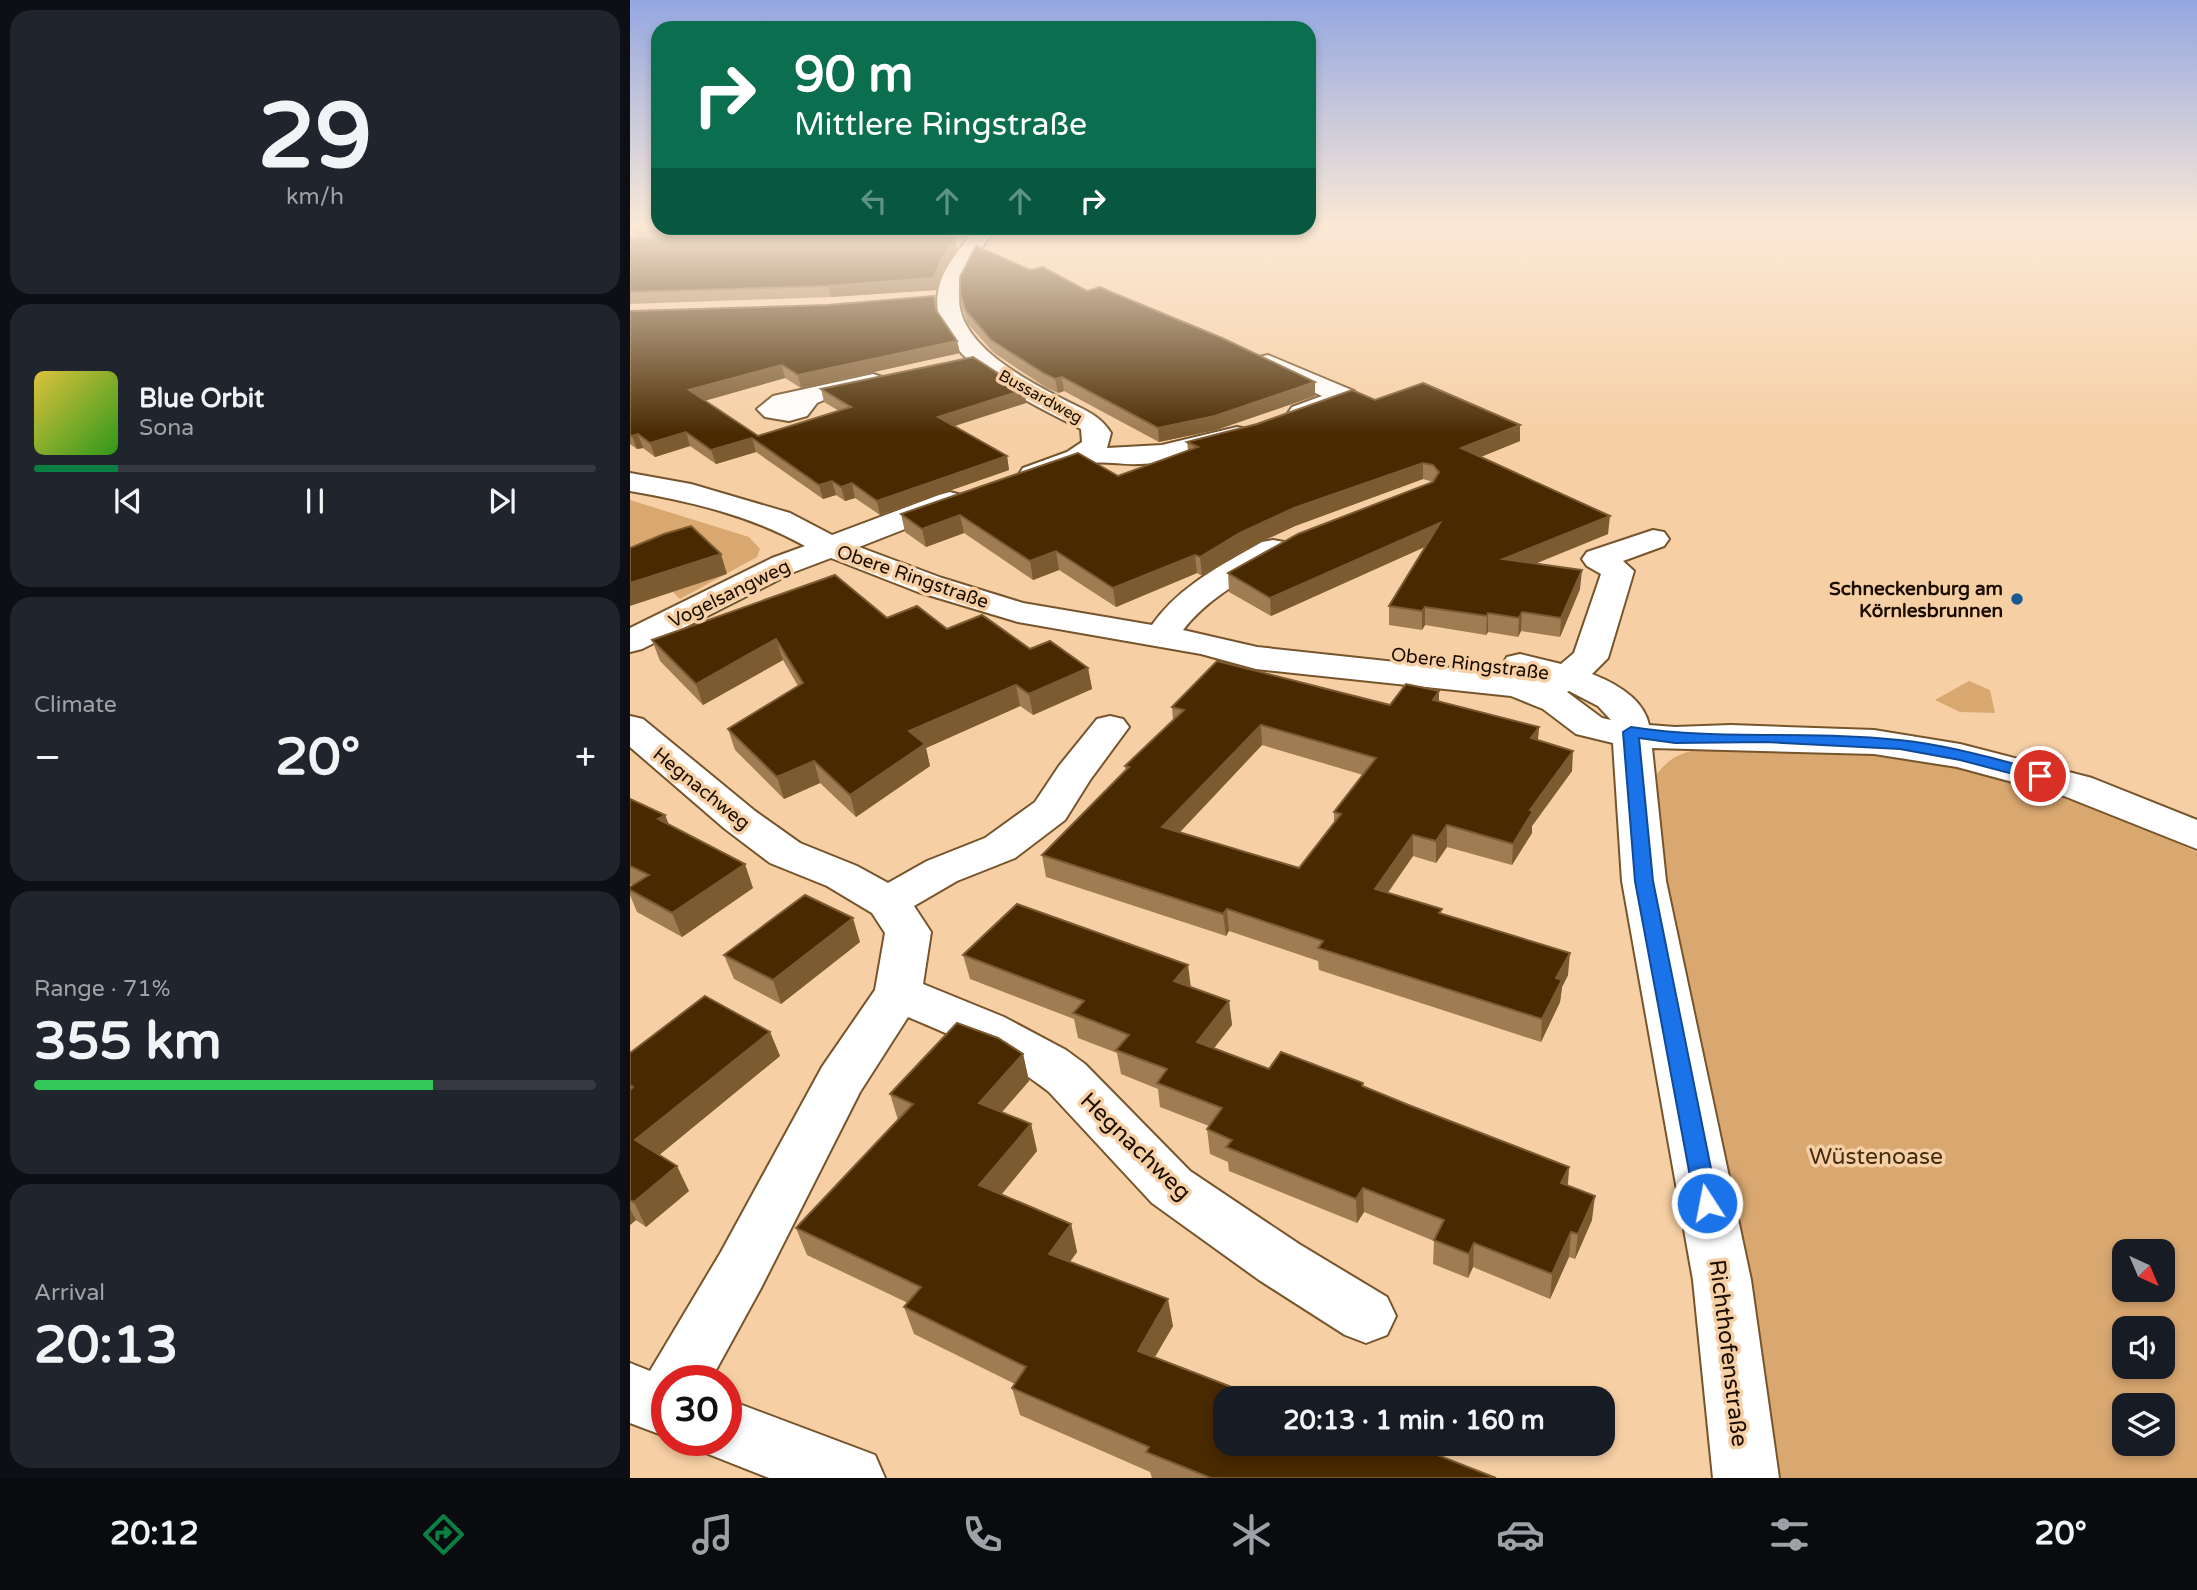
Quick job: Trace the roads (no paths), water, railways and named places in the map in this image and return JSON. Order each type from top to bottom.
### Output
[{"type":"street","name":"Bussardweg","points":[[938,297],[936,299],[980,359],[1011,382],[1092,424],[1098,440],[1085,454]]},
{"type":"street","name":"Bussardweg","points":[[1012,481],[1085,454],[1122,458],[1157,455],[1209,445],[1345,397],[1244,351]]},
{"type":"street","points":[[953,365],[980,359]]},
{"type":"street","points":[[799,401],[816,394],[898,376]]},
{"type":"street","name":"Obere Ringstraße","points":[[630,482],[691,493],[779,519],[829,546],[930,586],[1018,612],[1204,644],[1256,658],[1553,685],[1590,658],[1618,571],[1598,559],[1653,540]]},
{"type":"street","points":[[829,546],[974,493]]},
{"type":"street","points":[[1161,637],[1170,620],[1193,598],[1273,549],[1298,539]]},
{"type":"street","name":"Vogelsangweg","points":[[630,642],[763,574],[829,546]]},
{"type":"street","name":"Obere Ringstraße","points":[[1553,685],[1556,701],[1588,726],[1605,731],[1675,738],[1731,737],[1874,742],[1929,749],[2056,780],[2197,836]]},
{"type":"street","name":"Hegnachweg","points":[[630,727],[740,820],[785,853],[842,876],[888,902],[908,932],[898,993],[840,1081],[741,1270],[681,1365]]},
{"type":"street","points":[[888,902],[942,871],[1000,848],[1050,811],[1073,775],[1110,727]]},
{"type":"street","name":"Richthofenstraße","points":[[1631,732],[1644,881],[1722,1280],[1746,1478]]},
{"type":"street","name":"Hegnachweg","points":[[898,993],[1027,1049],[1049,1063],[1068,1078],[1171,1186],[1279,1262],[1366,1316]]},
{"type":"street","points":[[742,1436],[852,1478]]},
{"type":"place","name":"Schneckenburg am Körnlesbrunnen","points":[[2017,599]]},
{"type":"park label","name":"Wüstenoase","points":[[1876,1156]]}]
